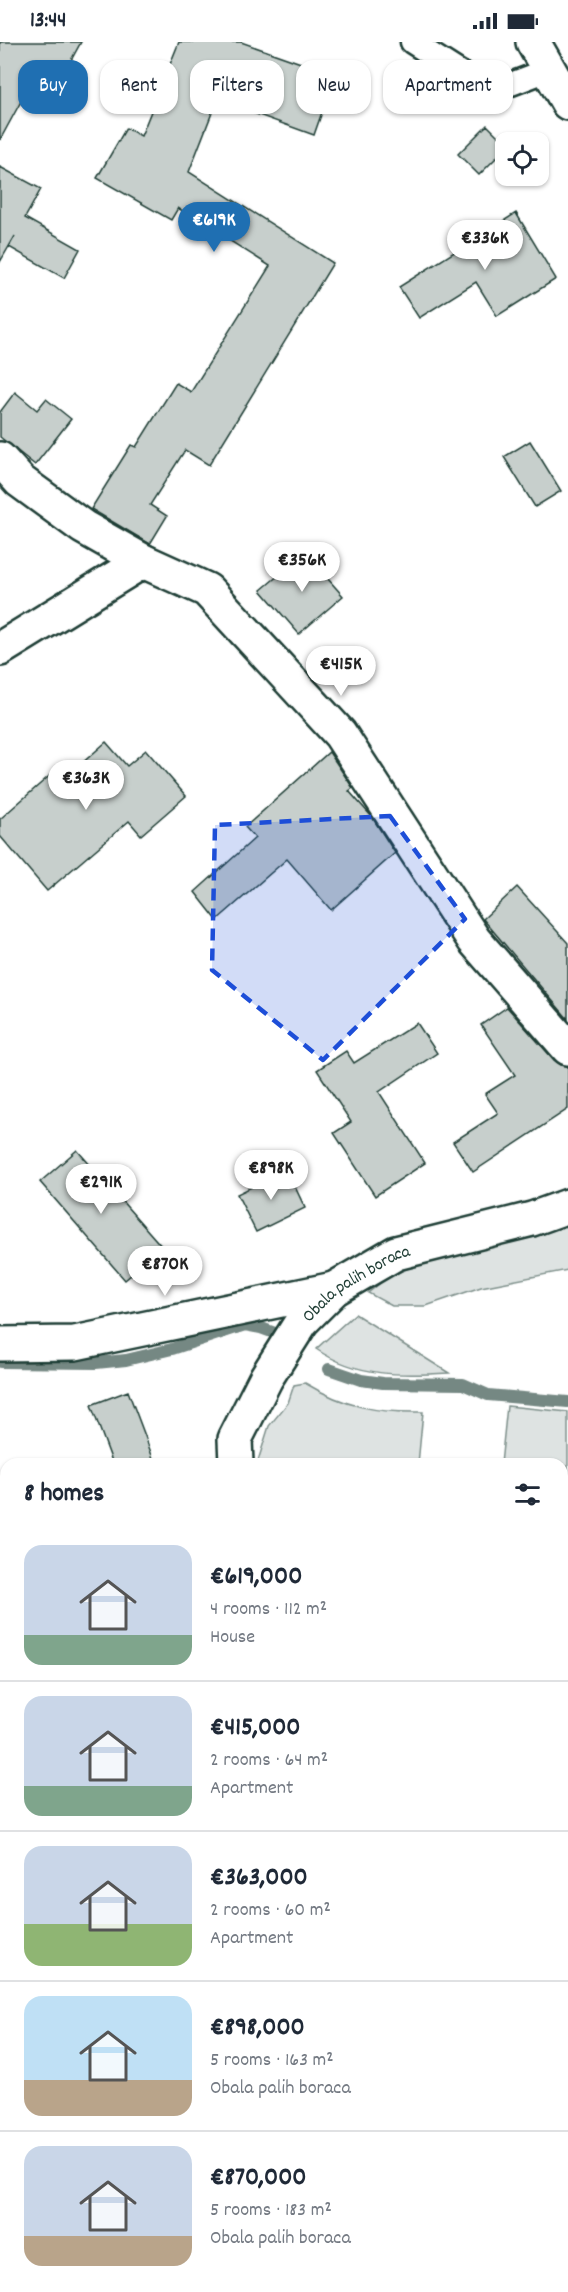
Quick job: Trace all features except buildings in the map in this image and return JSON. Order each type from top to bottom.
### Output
[{"type":"street","points":[[540,56],[568,103]]},
{"type":"street","points":[[0,459],[20,481],[83,527],[143,561],[207,590],[340,734],[474,940],[568,1048]]},
{"type":"street","points":[[0,649],[143,561]]},
{"type":"street","name":"Obala palih boraca","points":[[231,1456],[266,1378],[302,1321],[334,1289],[396,1253],[532,1219],[568,1206]]},
{"type":"street","points":[[0,1344],[75,1343],[334,1289]]},
{"type":"lane","points":[[412,42],[470,79],[511,84],[540,56]]},
{"type":"highlighted area","points":[[390,816],[465,919],[323,1060],[212,970],[215,825]]},
{"type":"shaded area","points":[[568,1225],[568,1270],[481,1287],[426,1306],[392,1306],[368,1293],[388,1277],[434,1257]]},
{"type":"shaded area","points":[[355,1314],[449,1373],[397,1374],[363,1370],[347,1365],[316,1349]]},
{"type":"shaded area","points":[[305,1383],[334,1398],[361,1407],[423,1412],[419,1458],[259,1458],[269,1426],[288,1403],[294,1385]]},
{"type":"shaded area","points":[[507,1406],[568,1412],[568,1458],[502,1458]]},
{"type":"waterway","points":[[0,1362],[96,1363],[126,1360],[172,1349],[245,1325],[280,1335]]},
{"type":"waterway","points":[[329,1369],[361,1380],[383,1383],[463,1384],[488,1395],[568,1402]]}]
